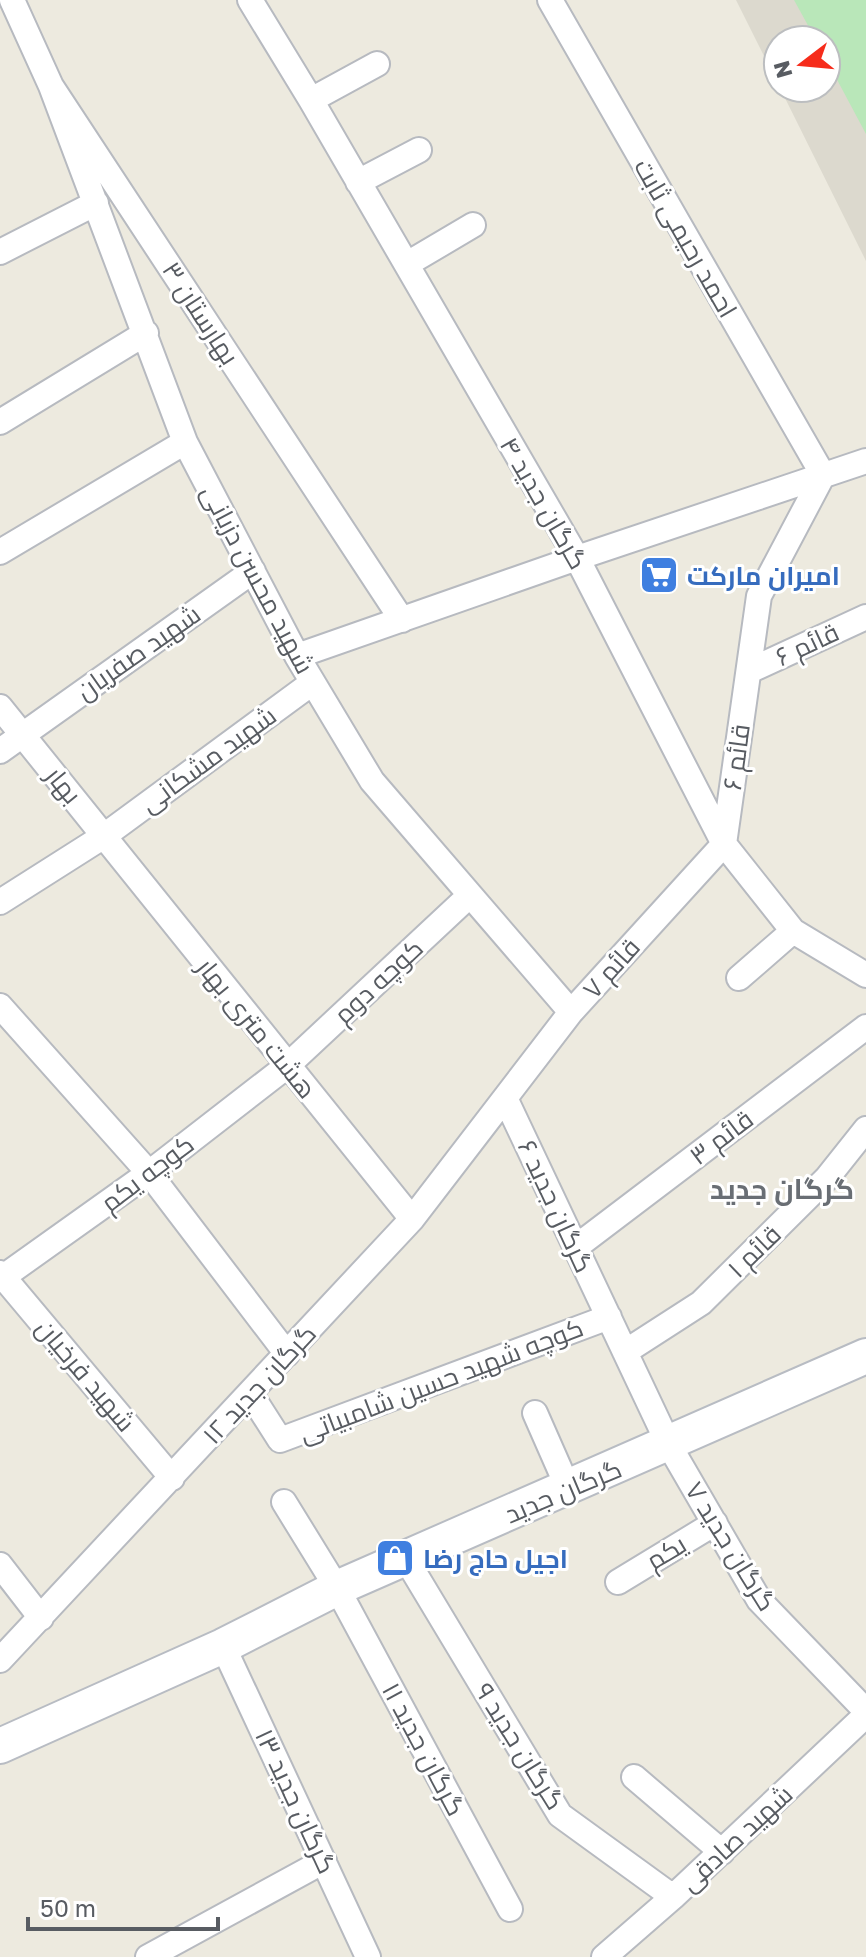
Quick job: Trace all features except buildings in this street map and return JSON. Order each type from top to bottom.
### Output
[{"type":"main road","name":"گرگان جدید","points":[[0,1746],[223,1646],[337,1588],[866,1356]]},
{"type":"street","name":"بهارستان ۳","points":[[12,0],[51,86],[402,620]]},
{"type":"street","name":"گرگان جدید ۴","points":[[250,0],[577,558],[724,844],[793,931],[866,975]]},
{"type":"street","name":"احمد رحیمی ثابت","points":[[550,0],[823,475]]},
{"type":"street","points":[[311,100],[377,64]]},
{"type":"street","name":"شهید محسن دزیانی","points":[[51,86],[185,442],[312,683],[372,781],[571,1012]]},
{"type":"street","points":[[358,182],[419,150]]},
{"type":"street","points":[[0,252],[96,203]]},
{"type":"street","points":[[407,264],[473,225]]},
{"type":"street","points":[[0,422],[146,333]]},
{"type":"street","points":[[0,552],[185,442]]},
{"type":"street","points":[[297,656],[866,461]]},
{"type":"street","points":[[749,671],[759,596],[823,475]]},
{"type":"street","name":"شهید صفریان","points":[[0,751],[253,571]]},
{"type":"street","name":"قائم ۶","points":[[749,671],[866,617]]},
{"type":"street","name":"۶ قائم","points":[[724,844],[749,671]]},
{"type":"street","name":"شهید مشکانی","points":[[0,902],[104,836],[312,683]]},
{"type":"street","name":"بهار","points":[[0,707],[104,836]]},
{"type":"street","name":"هشت متری بهار","points":[[104,836],[412,1219]]},
{"type":"street","name":"۷ قائم","points":[[505,1098],[571,1012],[724,844]]},
{"type":"street","name":"کوچه دوم","points":[[287,1066],[469,896]]},
{"type":"street","points":[[739,978],[793,931]]},
{"type":"street","points":[[0,1006],[149,1173],[287,1354]]},
{"type":"street","name":"۳ قائم","points":[[576,1247],[866,1027]]},
{"type":"street","name":"کوچه یکم","points":[[2,1275],[149,1173],[287,1066]]},
{"type":"street","name":"گرگان جدید ۱۲","points":[[0,1660],[412,1219],[505,1098]]},
{"type":"street","name":"گرگان جدید ۶","points":[[505,1098],[669,1445]]},
{"type":"street","name":"۱ قائم","points":[[625,1352],[701,1303],[816,1189],[866,1129]]},
{"type":"street","name":"شهید فرخیان","points":[[2,1275],[172,1478]]},
{"type":"street","name":"کوچه شهید حسین شامبیاتی","points":[[250,1393],[280,1440],[609,1317]]},
{"type":"street","points":[[535,1413],[568,1488]]},
{"type":"street","name":"گرگان جدید ۷","points":[[669,1445],[759,1600],[866,1713]]},
{"type":"street","name":"گرگان جدید ۱۱","points":[[284,1502],[337,1588],[510,1909]]},
{"type":"street","name":"یکم","points":[[618,1582],[715,1523]]},
{"type":"street","name":"گرگان جدید ۹","points":[[406,1559],[560,1815],[673,1897]]},
{"type":"street","points":[[0,1565],[41,1618]]},
{"type":"street","name":"گرگان جدید ۱۳","points":[[223,1646],[368,1957]]},
{"type":"street","name":"شهید صادقی","points":[[604,1957],[722,1852],[866,1713]]},
{"type":"street","points":[[634,1777],[722,1852]]},
{"type":"street","points":[[148,1957],[324,1861]]},
{"type":"shaded area","points":[[736,0],[866,0],[866,261],[788,104],[842,104],[842,24],[762,24],[762,52]]},
{"type":"green space","points":[[794,0],[866,0],[866,134],[842,89],[842,24],[807,24]]},
{"type":"place","name":"امیران مارکت","points":[[659,575]]},
{"type":"place","name":"اجیل حاج رضا","points":[[395,1558]]},
{"type":"district","name":"گرگان جدید","points":[[782,1188]]}]
